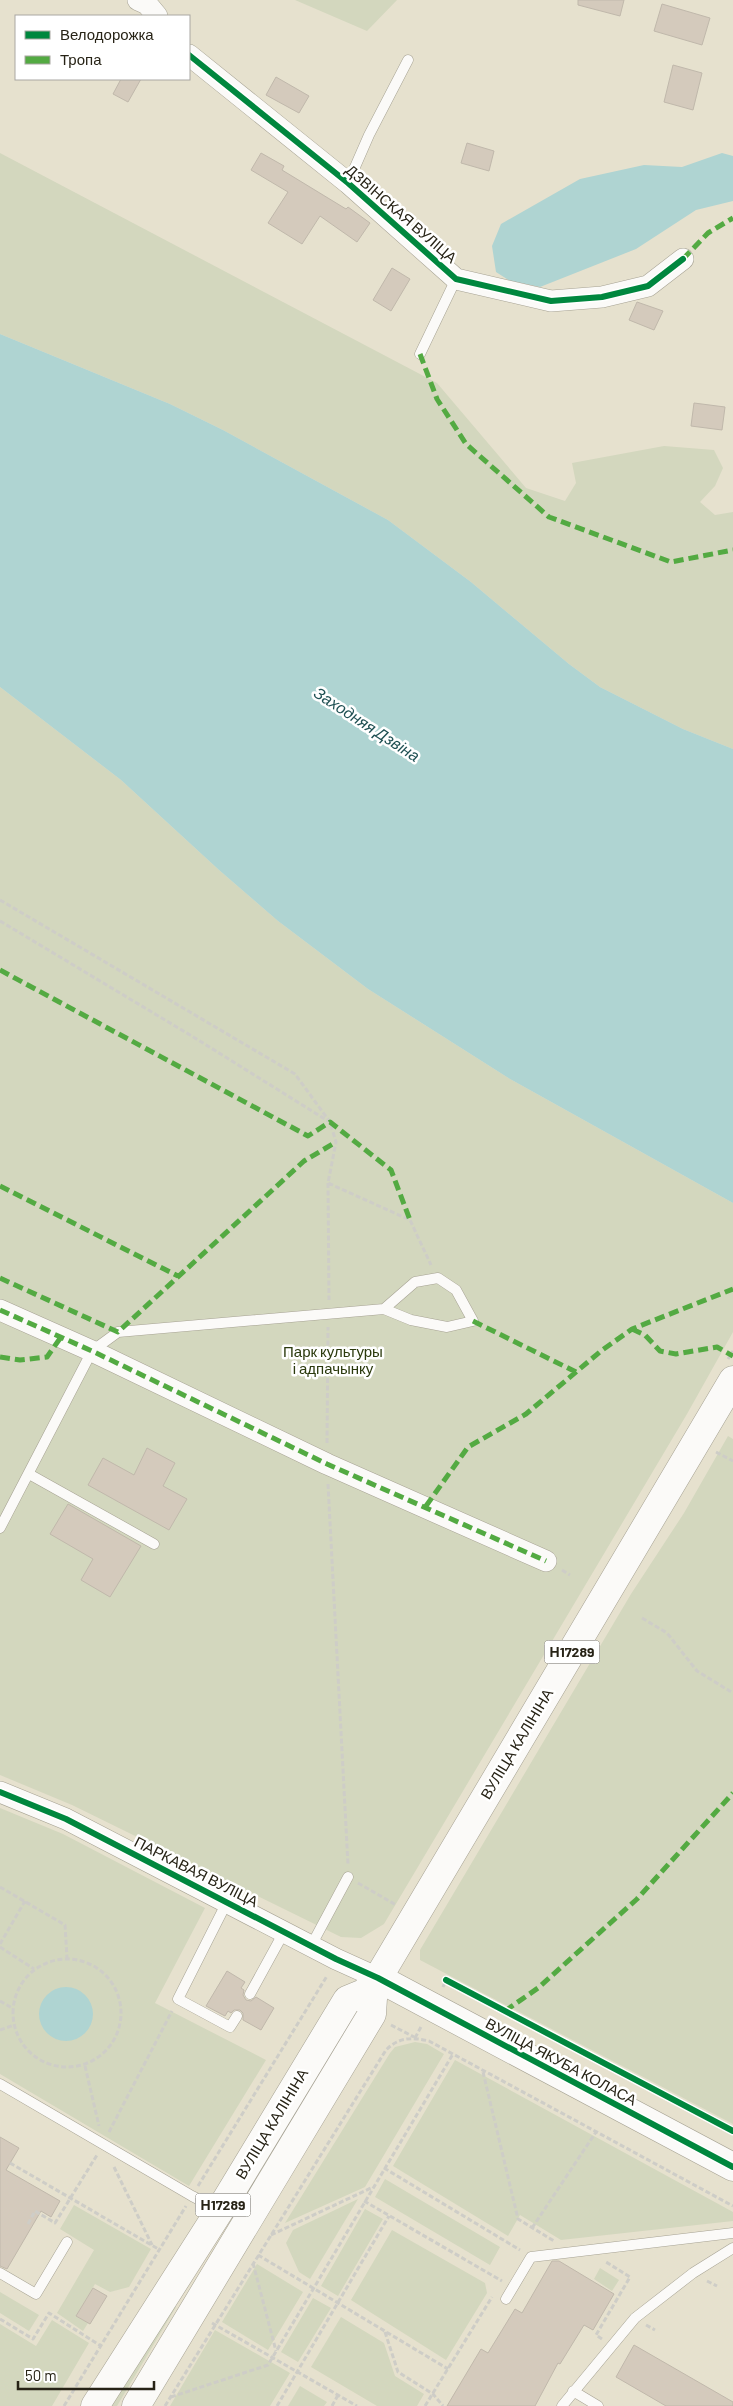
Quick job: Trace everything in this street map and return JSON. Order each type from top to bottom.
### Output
[{"type":"main road","name":"ВУЛІЦА КАЛІНІНА","points":[[95,2406],[220,2210],[347,2000],[364,1993],[378,1978],[731,1384]]},
{"type":"main road","name":"ВУЛІЦА КАЛІНІНА","points":[[136,2406],[372,2014],[373,1998],[378,1978]]},
{"type":"main road","name":"ВУЛІЦА ЯКУБА КОЛАСА","points":[[378,1978],[733,2167]]},
{"type":"street","name":"ДЗВІНСКАЯ ВУЛІЦА","points":[[190,56],[348,183],[456,279],[551,301],[568,300],[602,297],[648,286],[683,259]]},
{"type":"street","points":[[0,1310],[92,1351],[327,1464],[546,1561]]},
{"type":"street","name":"ПАРКАВАЯ ВУЛІЦА","points":[[0,1792],[66,1819],[311,1946],[378,1978]]},
{"type":"lane","name":"ДЗВІНСКАЯ ВУЛІЦА","points":[[348,183],[369,135],[408,60]]},
{"type":"lane","points":[[420,354],[456,279]]},
{"type":"lane","points":[[0,1528],[92,1351],[118,1332],[384,1309],[411,1320],[447,1327],[473,1321],[456,1290],[438,1278],[415,1282],[384,1309]]},
{"type":"lane","points":[[29,1474],[154,1544]]},
{"type":"lane","points":[[311,1946],[348,1877]]},
{"type":"lane","points":[[227,1902],[178,1998],[230,2027],[237,2016]]},
{"type":"lane","points":[[250,1994],[284,1932]]},
{"type":"lane","points":[[0,2084],[192,2196],[220,2210]]},
{"type":"lane","points":[[506,2299],[531,2257],[733,2233]]},
{"type":"lane","points":[[0,2273],[36,2294],[67,2242]]},
{"type":"lane","points":[[562,2406],[635,2318],[693,2273],[733,2248]]},
{"type":"lane","points":[[573,2391],[598,2406]]},
{"type":"path","points":[[0,900],[295,1074],[330,1122],[336,1142],[328,1184],[327,1464],[348,1840]]},
{"type":"path","points":[[0,921],[195,1038],[330,1122]]},
{"type":"path","points":[[328,1184],[410,1220],[438,1278]]},
{"type":"path","points":[[720,1454],[733,1461]]},
{"type":"path","points":[[642,1618],[667,1633],[697,1671],[733,1693]]},
{"type":"path","points":[[0,1887],[65,1925],[66,1958]]},
{"type":"path","points":[[24,1901],[0,1946],[34,1969]]},
{"type":"path","points":[[66,1958],[91,1964],[101,1970],[114,1984],[119,1994],[122,2013],[115,2040],[100,2057],[84,2066],[60,2068],[35,2058],[22,2045],[14,2025],[12,2008],[22,1982],[34,1969],[49,1962],[66,1958]]},
{"type":"path","points":[[446,1980],[454,1985]]},
{"type":"path","points":[[64,2406],[321,1986]]},
{"type":"path","points":[[28,2224],[35,2211],[55,2223],[103,2144],[178,1998]]},
{"type":"path","points":[[0,2001],[12,2008]]},
{"type":"path","points":[[0,2030],[14,2025]]},
{"type":"path","points":[[165,2406],[214,2324],[380,2059],[393,2043],[403,2039],[415,2038],[429,2041],[733,2206]]},
{"type":"path","points":[[171,2397],[268,2365],[453,2054]]},
{"type":"path","points":[[84,2066],[103,2144],[152,2245]]},
{"type":"path","points":[[483,2071],[518,2219],[559,2244]]},
{"type":"path","points":[[532,2228],[596,2132]]},
{"type":"path","points":[[10,2163],[160,2250]]},
{"type":"path","points":[[384,2168],[531,2257]]},
{"type":"path","points":[[269,2236],[372,2188]]},
{"type":"path","points":[[364,2201],[512,2288]]},
{"type":"path","points":[[277,2406],[339,2304],[389,2216]]},
{"type":"path","points":[[586,2250],[630,2277],[596,2335],[605,2340],[600,2347]]},
{"type":"path","points":[[258,2255],[448,2370]]},
{"type":"path","points":[[252,2263],[276,2351]]},
{"type":"path","points":[[703,2278],[717,2286]]},
{"type":"path","points":[[425,2406],[489,2302]]},
{"type":"path","points":[[0,2319],[33,2339],[48,2313],[101,2346]]},
{"type":"path","points":[[214,2324],[357,2406]]},
{"type":"path","points":[[385,2332],[398,2372],[433,2394],[443,2406]]},
{"type":"path","points":[[332,2406],[338,2395]]},
{"type":"green space","points":[[295,0],[397,0],[367,31]]},
{"type":"green space","points":[[0,153],[437,383],[526,488],[565,501],[576,483],[572,463],[664,446],[714,450],[723,468],[715,486],[700,502],[715,515],[733,512],[733,749],[683,729],[600,687],[569,664],[471,582],[388,520],[223,430],[170,404],[0,334]]},
{"type":"green space","name":"Парк культуры і адпачынку","points":[[0,687],[121,780],[278,921],[368,989],[510,1079],[733,1203],[733,1332],[687,1414],[384,1924],[361,1938],[341,1937],[72,1805],[0,1775]]},
{"type":"green space","points":[[728,1436],[733,1439],[733,2124],[420,1960],[420,1950],[631,1594],[684,1513]]},
{"type":"green space","points":[[0,1808],[63,1834],[205,1908],[155,2003],[266,2060],[189,2186],[0,2074]]},
{"type":"green space","points":[[415,2042],[427,2044],[444,2054],[365,2187],[285,2223],[390,2053],[395,2047]]},
{"type":"green space","points":[[455,2060],[733,2212],[733,2221],[561,2240],[520,2215],[508,2236],[393,2166]]},
{"type":"green space","points":[[385,2179],[500,2247],[490,2265],[375,2197]]},
{"type":"green space","points":[[358,2199],[310,2279],[299,2272],[286,2243],[293,2230]]},
{"type":"green space","points":[[74,2205],[151,2249],[129,2287],[110,2292],[95,2284],[76,2316],[88,2323],[83,2331],[57,2313],[94,2250],[60,2229]]},
{"type":"green space","points":[[365,2209],[383,2219],[338,2296],[321,2286]]},
{"type":"green space","points":[[392,2230],[485,2283],[487,2293],[446,2360],[351,2300]]},
{"type":"green space","points":[[257,2264],[303,2292],[268,2350],[222,2322]]},
{"type":"green space","points":[[600,2268],[619,2280],[612,2291],[594,2279]]},
{"type":"green space","points":[[0,2292],[39,2315],[29,2331],[0,2313]]},
{"type":"green space","points":[[313,2298],[331,2308],[298,2362],[281,2352]]},
{"type":"green space","points":[[166,2300],[176,2307],[117,2406],[103,2406]]},
{"type":"green space","points":[[341,2317],[384,2343],[395,2376],[424,2394],[417,2406],[377,2406],[311,2367]]},
{"type":"green space","points":[[52,2320],[89,2343],[52,2406],[0,2406],[0,2324],[36,2346]]},
{"type":"green space","points":[[215,2330],[290,2373],[270,2406],[170,2406]]},
{"type":"green space","points":[[300,2386],[327,2402],[324,2406],[288,2406]]},
{"type":"water","points":[[722,153],[733,156],[733,201],[696,210],[636,249],[540,287],[510,281],[496,272],[492,246],[501,224],[580,179],[644,165],[682,167]]},
{"type":"water","name":"Заходняя Дзвіна","points":[[0,334],[170,404],[223,430],[388,520],[471,582],[569,664],[600,687],[683,729],[733,749],[733,1203],[510,1079],[368,989],[278,921],[121,780],[0,687]]},
{"type":"water","points":[[66,1987],[76,1989],[85,1995],[91,2004],[93,2014],[91,2024],[85,2033],[76,2039],[66,2041],[56,2039],[47,2033],[41,2024],[39,2014],[41,2004],[47,1995],[56,1989]]},
{"type":"building","points":[[578,0],[624,0],[620,16],[578,5]]},
{"type":"building","points":[[662,4],[710,18],[702,45],[654,31]]},
{"type":"building","points":[[673,65],[702,73],[693,110],[664,102]]},
{"type":"building","points":[[276,77],[309,96],[299,113],[266,95]]},
{"type":"building","points":[[120,80],[140,80],[128,102],[113,94]]},
{"type":"building","points":[[467,143],[494,151],[489,171],[461,163]]},
{"type":"building","points":[[261,153],[284,166],[282,170],[346,209],[348,207],[370,223],[357,242],[320,216],[302,244],[268,223],[288,192],[251,170]]},
{"type":"building","points":[[392,268],[410,279],[391,311],[373,300]]},
{"type":"building","points":[[637,302],[663,311],[654,330],[629,320]]},
{"type":"building","points":[[694,403],[725,407],[722,430],[691,426]]},
{"type":"building","points":[[147,1448],[175,1463],[163,1486],[187,1499],[169,1530],[88,1485],[103,1458],[134,1475]]},
{"type":"building","points":[[68,1504],[141,1546],[110,1597],[81,1580],[93,1559],[50,1534]]},
{"type":"building","points":[[227,1971],[245,1982],[241,1988],[244,1990],[243,1995],[246,2000],[251,2001],[256,1997],[274,2008],[261,2030],[243,2020],[243,2013],[240,2010],[234,2010],[231,2013],[228,2011],[225,2016],[206,2006]]},
{"type":"building","points":[[0,2137],[19,2148],[6,2170],[60,2201],[51,2217],[41,2211],[7,2269],[0,2266]]},
{"type":"building","points":[[552,2261],[559,2261],[614,2294],[593,2330],[584,2325],[560,2364],[558,2363],[535,2406],[447,2406],[481,2349],[488,2353],[515,2309],[522,2313]]},
{"type":"building","points":[[93,2288],[107,2296],[90,2324],[76,2316]]},
{"type":"building","points":[[634,2345],[733,2402],[733,2406],[666,2406],[616,2377]]},
{"type":"marked path","points":[[683,259],[708,233],[733,218]]},
{"type":"marked path","points":[[420,354],[437,399],[466,444],[549,517],[671,562],[733,550]]},
{"type":"marked path","points":[[0,970],[308,1136],[330,1122],[391,1170],[410,1220]]},
{"type":"marked path","points":[[0,1278],[118,1332],[304,1161],[336,1142]]},
{"type":"marked path","points":[[0,1186],[178,1276]]},
{"type":"marked path","points":[[426,1506],[468,1447],[526,1414],[601,1351],[632,1329],[733,1289]]},
{"type":"marked path","points":[[0,1310],[92,1351],[327,1464],[546,1561]]},
{"type":"marked path","points":[[473,1321],[578,1373]]},
{"type":"marked path","points":[[632,1329],[645,1335],[660,1351],[676,1354],[717,1347],[733,1356]]},
{"type":"marked path","points":[[0,1357],[20,1360],[47,1357],[61,1337]]},
{"type":"marked path","points":[[505,2011],[538,1988],[637,1899],[733,1793]]},
{"type":"cycle path","points":[[190,56],[348,183],[456,279],[551,301],[602,297],[648,286],[683,259]]},
{"type":"cycle path","points":[[0,1792],[66,1819],[336,1959],[378,1978],[733,2167]]},
{"type":"cycle path","points":[[446,1980],[733,2131]]}]
